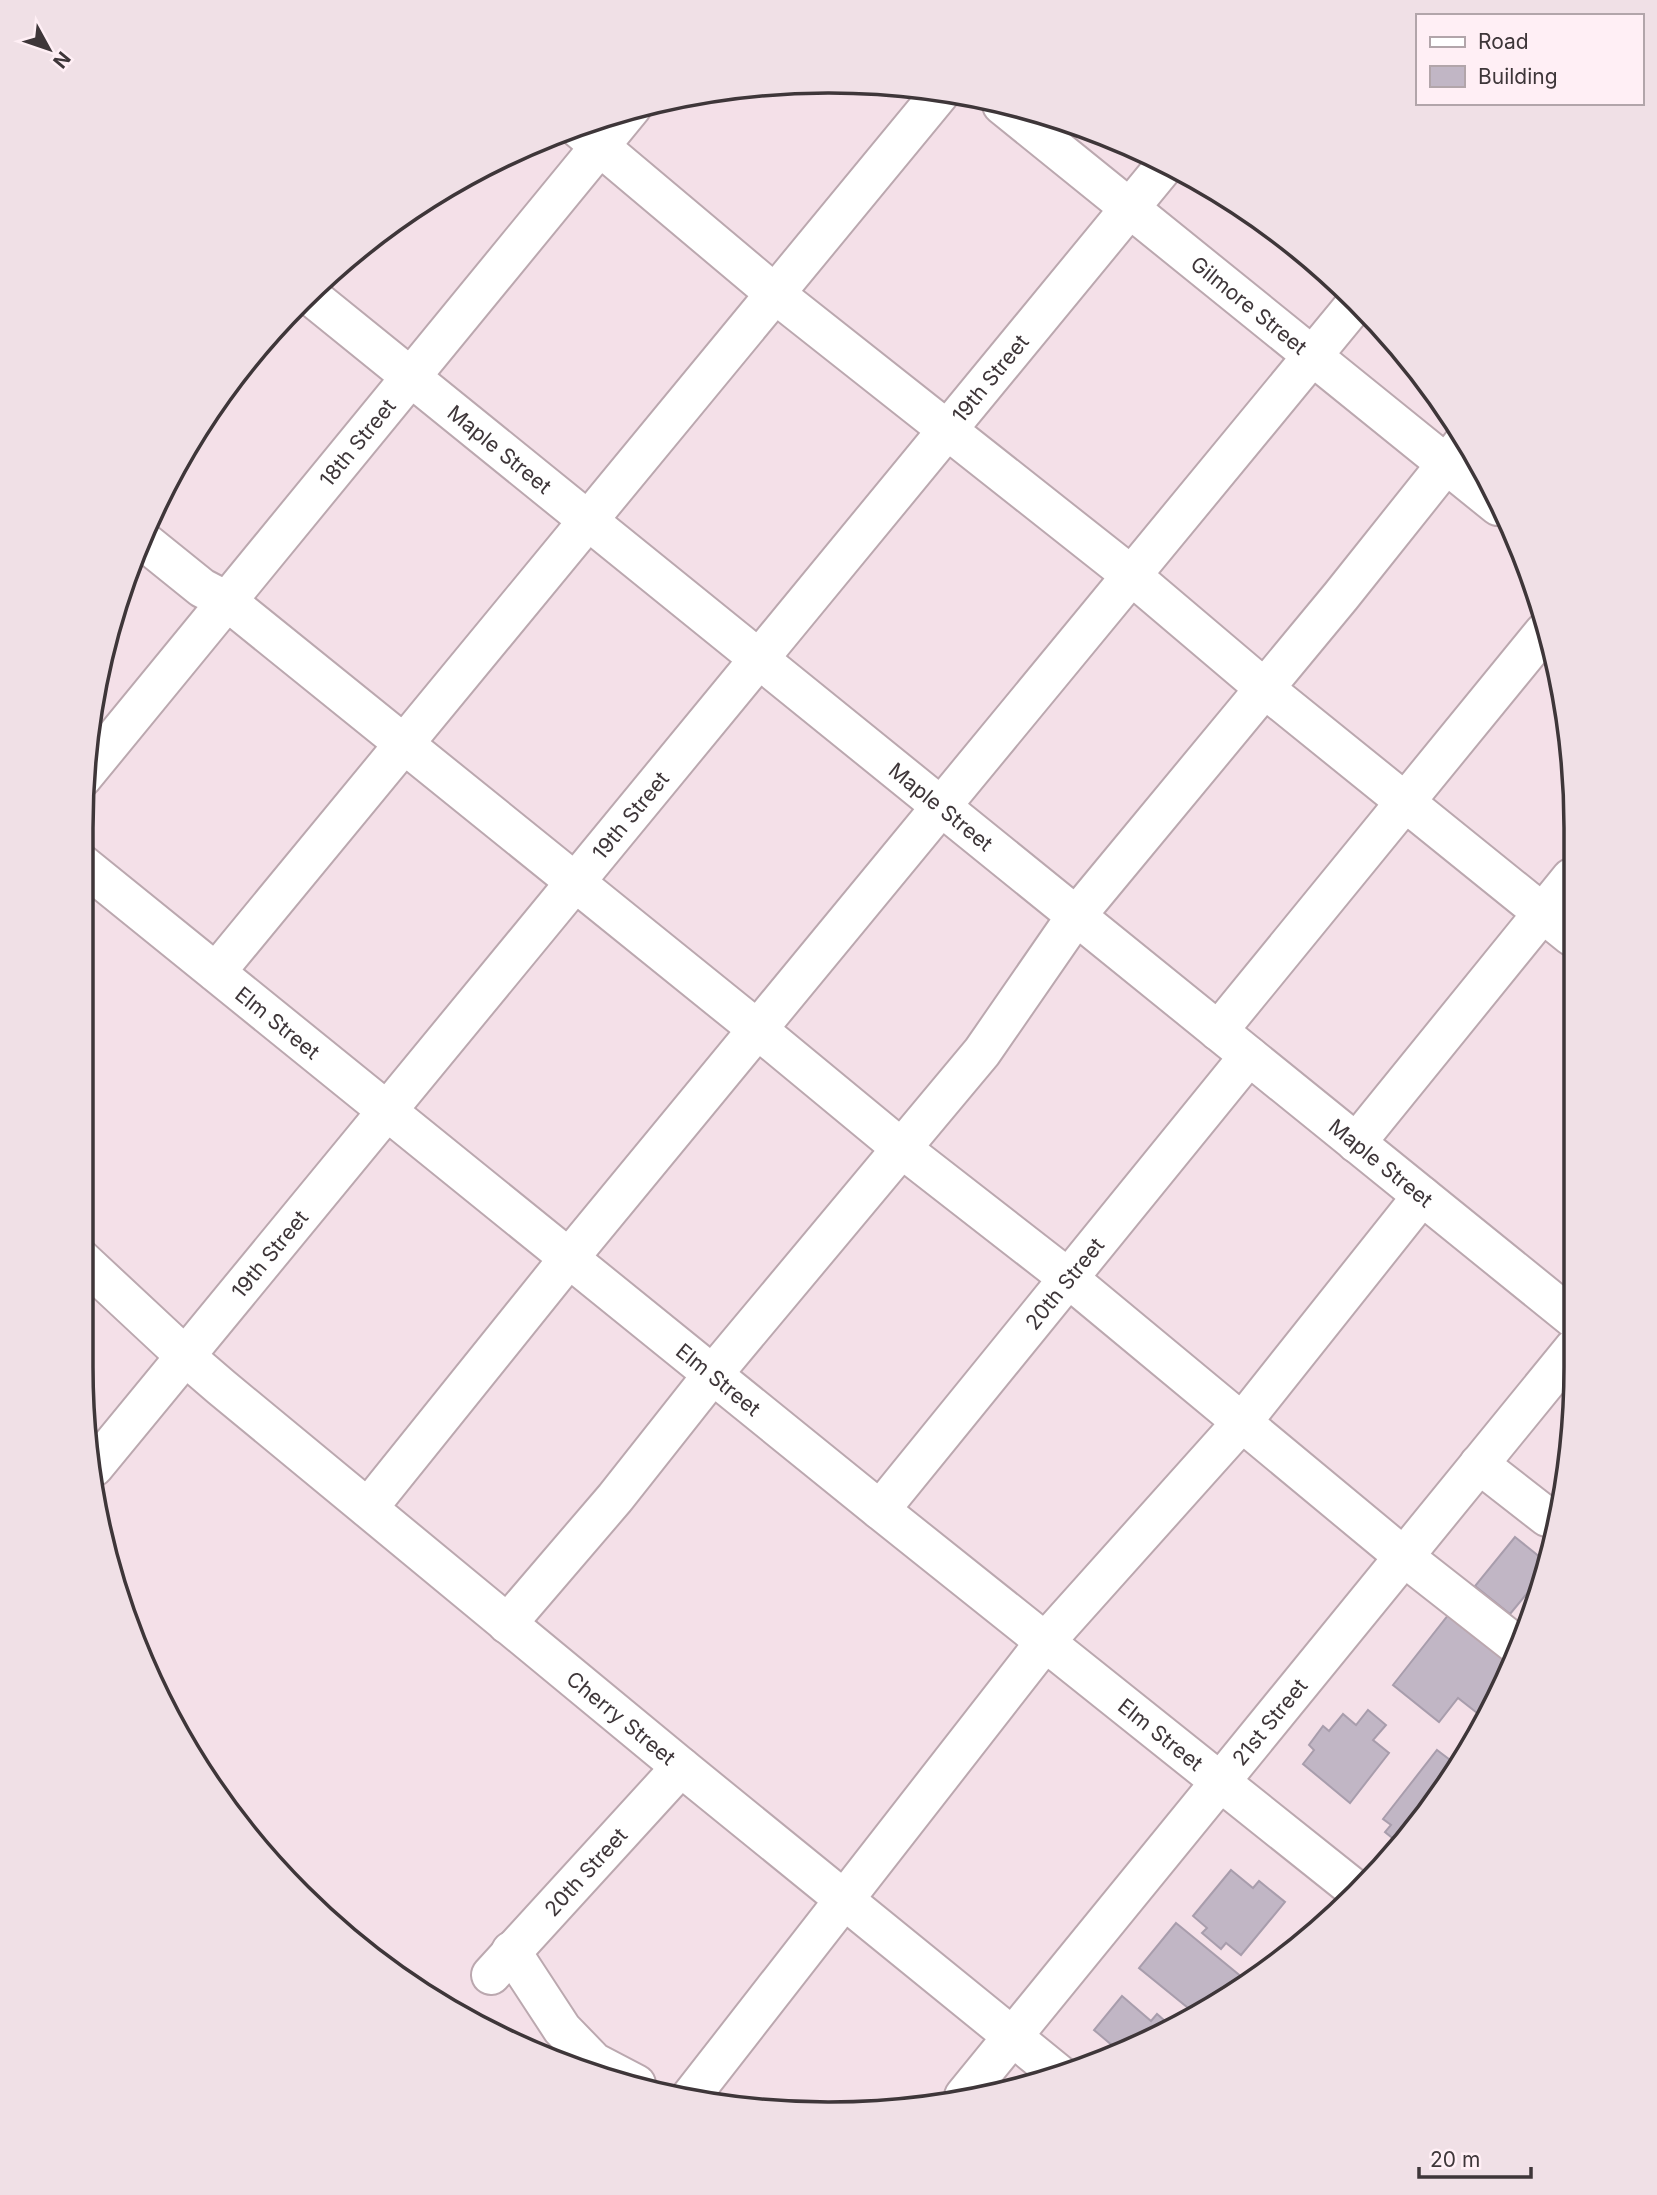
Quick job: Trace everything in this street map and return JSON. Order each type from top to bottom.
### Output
[{"type":"street","points":[[216,972],[933,100]]},
{"type":"street","name":"Gilmore Street","points":[[1019,118],[1313,357],[1454,453],[1475,478]]},
{"type":"street","points":[[589,137],[774,293],[1132,576],[1264,688],[1557,925]]},
{"type":"street","name":"18th Street","points":[[96,761],[411,378],[589,137]]},
{"type":"street","name":"19th Street","points":[[99,1461],[1160,172]]},
{"type":"street","name":"Maple Street","points":[[316,300],[1564,1311]]},
{"type":"street","points":[[368,1508],[569,1258],[1351,310]]},
{"type":"street","points":[[507,1624],[615,1498],[712,1374],[799,1274],[982,1052],[1076,916],[1341,596],[1454,453]]},
{"type":"street","points":[[150,546],[202,588],[227,601],[901,1148],[1068,1278],[1404,1556],[1511,1641]]},
{"type":"street","points":[[1218,1031],[1539,638]]},
{"type":"street","name":"Elm Street","points":[[93,873],[880,1510],[1350,1886]]},
{"type":"street","points":[[1356,1143],[1557,925],[1564,902]]},
{"type":"street","name":"20th Street","points":[[880,1510],[1249,1056]]},
{"type":"street","points":[[696,2090],[1045,1642],[1243,1422],[1422,1196]]},
{"type":"street","name":"Cherry Street","points":[[93,1270],[185,1356],[507,1624],[1051,2067]]},
{"type":"street","name":"21st Street","points":[[970,2088],[1564,1361]]},
{"type":"street","points":[[1479,1464],[1547,1517]]},
{"type":"street","name":"20th Street","points":[[601,2066],[594,2062],[501,1963],[681,1768]]},
{"type":"building","points":[[1515,1537],[1539,1556],[1528,1592],[1510,1614],[1475,1586]]},
{"type":"building","points":[[1453,1609],[1507,1651],[1477,1713],[1458,1698],[1439,1722],[1393,1685]]},
{"type":"building","points":[[1368,1710],[1386,1725],[1373,1740],[1389,1753],[1350,1803],[1303,1764],[1314,1750],[1309,1745],[1323,1726],[1329,1731],[1343,1714],[1356,1725]]},
{"type":"building","points":[[1437,1750],[1450,1760],[1393,1838],[1385,1832],[1391,1825],[1383,1819]]},
{"type":"building","points":[[1231,1870],[1253,1888],[1259,1881],[1285,1902],[1241,1955],[1226,1943],[1221,1949],[1202,1933],[1207,1928],[1193,1916]]},
{"type":"building","points":[[1176,1923],[1240,1976],[1188,2008],[1139,1968]]},
{"type":"building","points":[[1122,1996],[1151,2021],[1157,2014],[1164,2021],[1112,2045],[1094,2030]]}]
